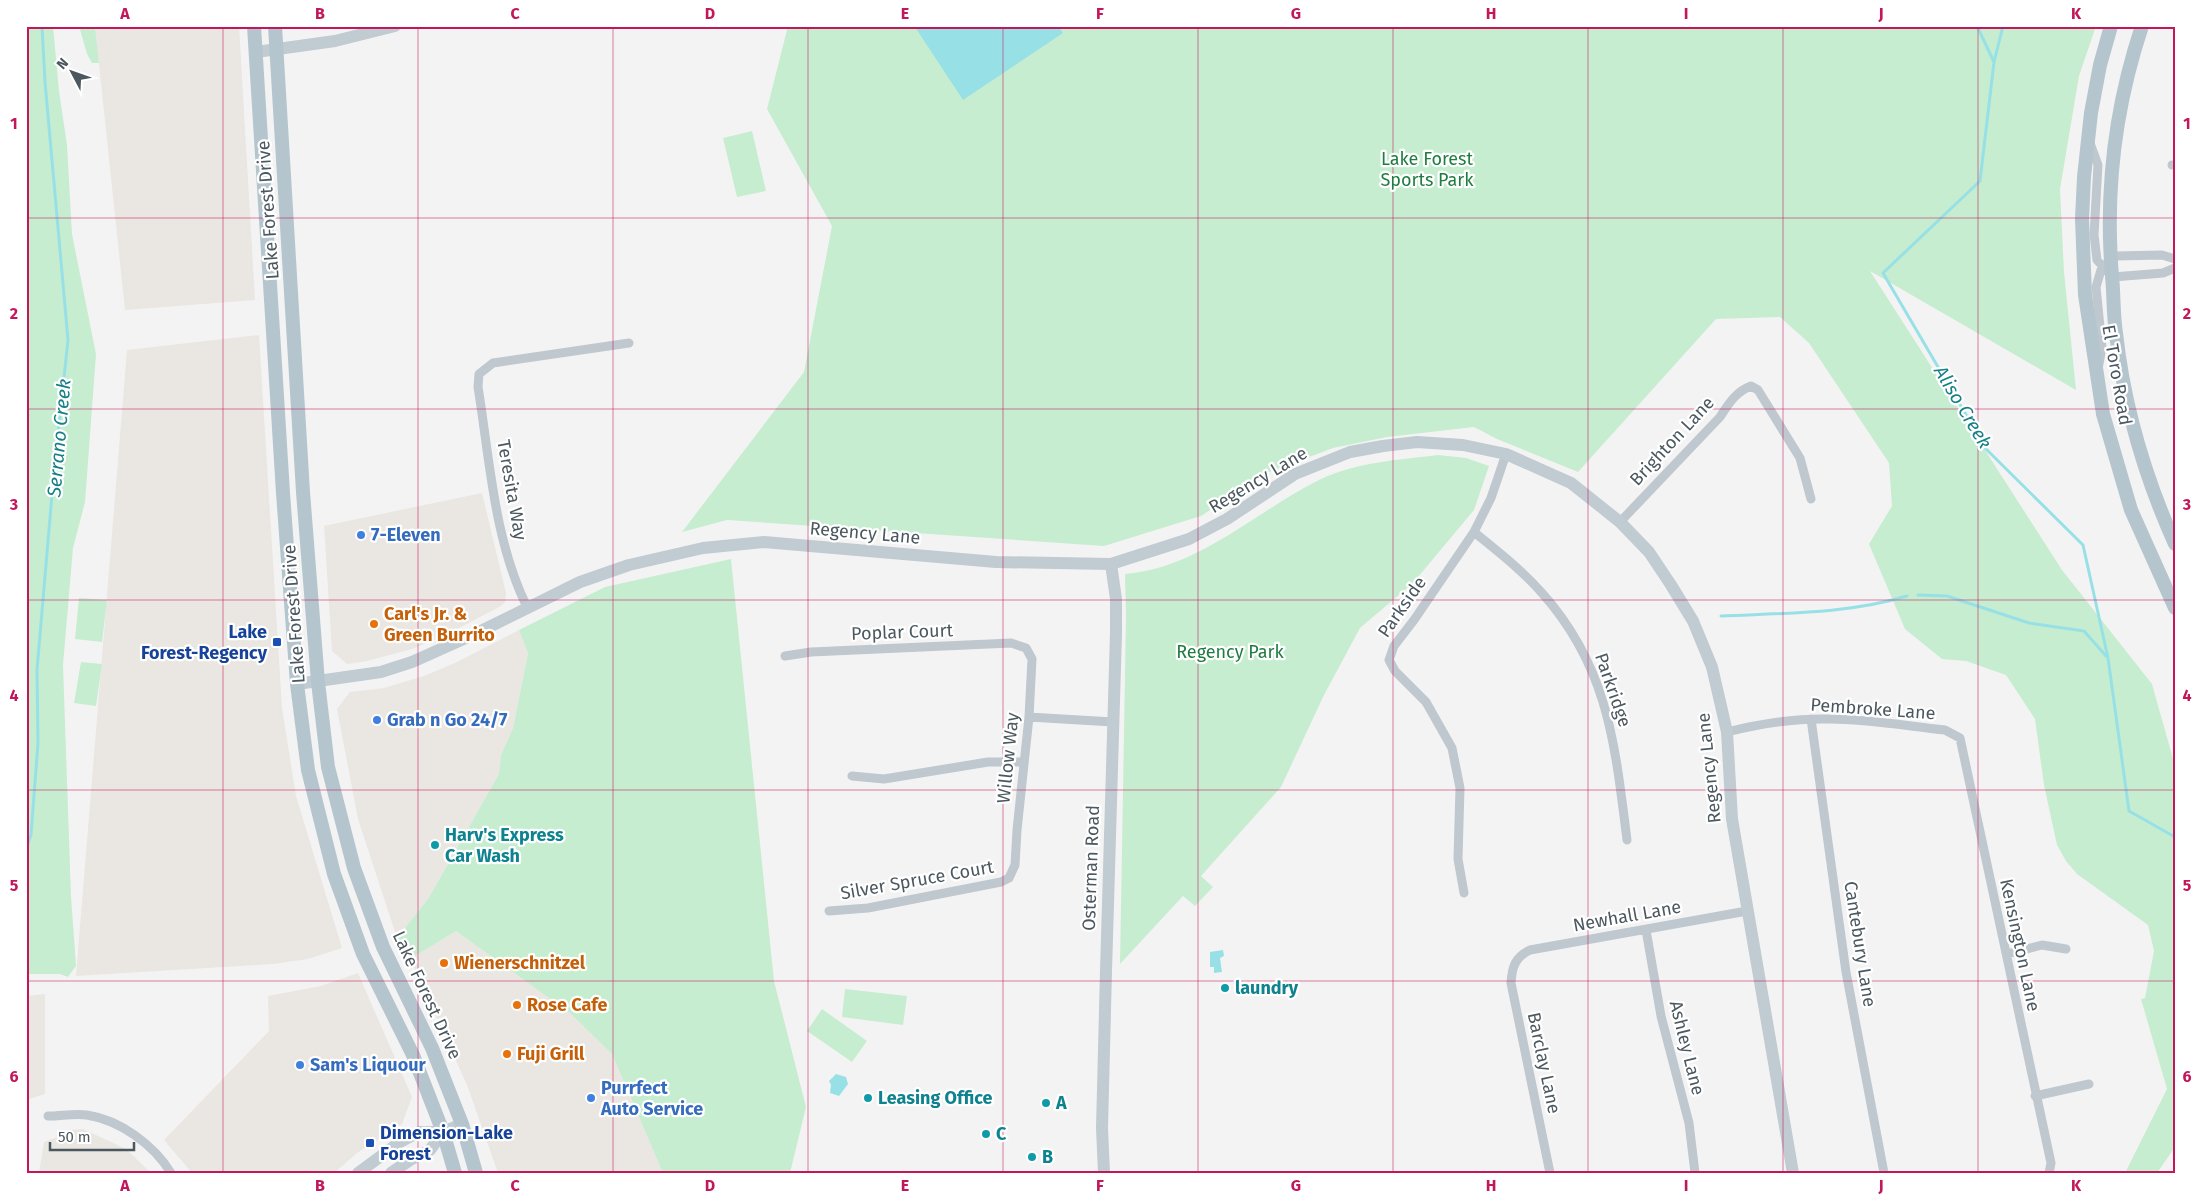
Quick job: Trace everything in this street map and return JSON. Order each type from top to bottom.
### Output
[{"type":"main road","name":"Lake Forest Drive","points":[[254,26],[283,493],[297,684],[308,770],[334,874],[363,954],[412,1055],[443,1132],[455,1173]]},
{"type":"main road","name":"Lake Forest Drive","points":[[275,26],[303,492],[318,682],[328,766],[354,868],[383,947],[432,1048],[462,1124],[476,1173]]},
{"type":"main road","name":"El Toro Road","points":[[2111,26],[2100,66],[2088,137],[2082,219],[2085,296],[2103,414],[2132,510],[2175,608]]},
{"type":"main road","name":"El Toro Road","points":[[2142,26],[2131,59],[2116,132],[2110,211],[2109,268],[2125,396],[2137,444],[2153,493],[2175,544]]},
{"type":"street","points":[[256,52],[277,51],[352,38],[395,26]]},
{"type":"street","name":"El Toro Road","points":[[2088,137],[2098,164],[2094,235],[2097,260],[2109,268]]},
{"type":"street","points":[[2109,268],[2116,256],[2162,255],[2175,258]]},
{"type":"street","points":[[2097,376],[2102,347],[2096,287],[2101,270],[2109,268],[2163,273],[2175,268]]},
{"type":"street","name":"Teresita Way","points":[[527,607],[510,565],[500,529],[478,387],[479,374],[493,363],[629,343]]},
{"type":"street","name":"Brighton Lane","points":[[1620,522],[1720,418],[1742,389],[1750,386],[1758,390],[1800,458],[1811,499]]},
{"type":"street","name":"Regency Lane","points":[[297,684],[381,672],[412,662],[444,649],[580,582],[629,565],[703,548],[738,543],[764,542],[996,562],[1111,564],[1189,540],[1227,519],[1295,474],[1350,452],[1417,442],[1463,445],[1506,454],[1572,483],[1620,522],[1648,552],[1693,621],[1712,668],[1727,732],[1732,819],[1794,1173]]},
{"type":"street","name":"Parkside","points":[[1464,893],[1458,859],[1460,788],[1452,748],[1444,730],[1426,702],[1395,671],[1389,660],[1394,646],[1474,532],[1490,498],[1506,454]]},
{"type":"street","name":"Parkridge","points":[[1474,532],[1542,593],[1569,629],[1592,667],[1615,746],[1627,840]]},
{"type":"street","name":"Osterman Road","points":[[1104,1173],[1103,1099],[1116,599],[1111,564]]},
{"type":"street","name":"Poplar Court","points":[[785,656],[830,651],[1011,643],[1021,645]]},
{"type":"street","name":"Willow Way","points":[[1009,878],[1015,865],[1029,717],[1032,659],[1026,648],[1021,645]]},
{"type":"street","points":[[1029,717],[1114,722]]},
{"type":"street","name":"Pembroke Lane","points":[[1727,732],[1811,719],[1847,720],[1945,730],[1956,735]]},
{"type":"street","name":"Cantebury Lane","points":[[1811,719],[1846,972],[1884,1173]]},
{"type":"street","name":"Kensington Lane","points":[[1956,735],[1961,742],[1970,793],[2051,1163],[2049,1173]]},
{"type":"street","points":[[852,776],[884,779],[988,762],[1024,762]]},
{"type":"street","name":"Silver Spruce Court","points":[[829,911],[868,908],[1001,882],[1009,878]]},
{"type":"street","name":"Newhall Lane","points":[[1516,961],[1522,954],[1530,950],[1747,911]]},
{"type":"street","name":"Ashley Lane","points":[[1646,930],[1661,1016],[1689,1123],[1695,1173]]},
{"type":"street","points":[[2006,954],[2042,945],[2066,949]]},
{"type":"street","name":"Barclay Lane","points":[[1516,961],[1512,971],[1511,983],[1550,1173]]},
{"type":"street","points":[[2035,1096],[2089,1084]]},
{"type":"street","points":[[48,1116],[87,1115],[112,1123],[132,1134],[153,1151],[171,1173]]},
{"type":"street","points":[[358,1173],[400,1142],[419,1132],[443,1132],[462,1124]]},
{"type":"street","points":[[391,1173],[410,1160],[430,1150],[443,1132]]},
{"type":"shaded area","points":[[95,26],[239,26],[255,300],[125,310]]},
{"type":"shaded area","points":[[259,335],[282,708],[296,796],[342,948],[308,959],[273,964],[76,976],[127,350]]},
{"type":"shaded area","points":[[482,493],[506,593],[505,602],[501,606],[444,636],[412,649],[367,661],[347,664],[332,651],[324,526]]},
{"type":"shaded area","points":[[519,630],[528,652],[513,728],[501,755],[499,774],[428,899],[397,938],[358,819],[337,709],[350,692],[384,688],[424,676],[455,663]]},
{"type":"shaded area","points":[[456,931],[571,1014],[612,1054],[663,1173],[498,1173],[467,1085],[410,959]]},
{"type":"shaded area","points":[[358,973],[412,1097],[402,1124],[357,1153],[334,1173],[192,1173],[164,1140],[269,1031],[268,996],[321,986]]},
{"type":"shaded area","points":[[45,994],[45,1094],[29,1099],[26,1102],[26,996]]},
{"type":"shaded area","points":[[83,1129],[126,1149],[151,1173],[39,1173],[44,1142],[68,1130]]},
{"type":"green space","points":[[26,26],[53,26],[59,91],[67,145],[72,234],[96,354],[85,502],[73,548],[63,665],[71,896],[76,966],[68,977],[60,974],[26,974]]},
{"type":"green space","points":[[79,26],[95,26],[99,63],[92,63],[87,54]]},
{"type":"green space","name":"Lake Forest Sports Park","points":[[788,26],[2096,26],[2079,76],[2060,189],[2064,272],[2076,390],[1870,271],[2062,570],[2152,684],[2175,766],[2175,1147],[2157,1173],[2125,1173],[2167,1089],[2141,999],[2145,998],[2154,951],[2148,925],[2077,874],[2066,861],[2057,845],[2044,785],[2035,719],[2006,675],[1966,661],[1942,659],[1905,629],[1869,544],[1892,506],[1889,463],[1809,343],[1780,317],[1716,319],[1578,472],[1497,439],[1474,427],[1387,437],[1333,448],[1269,472],[1201,516],[1104,546],[727,520],[682,532],[804,372],[832,226],[767,109]]},
{"type":"green space","points":[[752,131],[766,191],[737,197],[723,138]]},
{"type":"green space","name":"Regency Park","points":[[1438,455],[1466,458],[1489,466],[1474,510],[1413,583],[1360,628],[1324,695],[1281,787],[1201,876],[1213,887],[1195,906],[1183,896],[1120,964],[1126,616],[1125,574],[1152,570],[1202,550],[1295,493],[1333,474],[1362,465]]},
{"type":"green space","points":[[731,559],[774,981],[806,1107],[790,1173],[663,1173],[612,1054],[571,1014],[456,931],[410,959],[397,938],[428,899],[499,774],[501,755],[513,728],[528,653],[519,630],[605,587]]},
{"type":"green space","points":[[79,598],[107,600],[102,642],[75,639]]},
{"type":"green space","points":[[81,662],[102,664],[96,706],[74,703]]},
{"type":"green space","points":[[845,989],[907,996],[903,1025],[842,1017]]},
{"type":"green space","points":[[822,1009],[867,1041],[852,1062],[807,1031]]},
{"type":"water","points":[[1058,26],[1063,33],[963,100],[915,27]]},
{"type":"water","points":[[1223,950],[1224,956],[1220,958],[1222,972],[1214,973],[1214,967],[1210,967],[1210,952]]},
{"type":"water","points":[[836,1074],[846,1077],[848,1084],[839,1096],[830,1093],[831,1085],[829,1081]]},
{"type":"waterway","name":"Serrano Creek","points":[[26,849],[31,835],[38,743],[37,670],[54,471],[68,340],[45,82],[42,26]]},
{"type":"waterway","points":[[1977,26],[1994,62]]},
{"type":"waterway","name":"Aliso Creek","points":[[2003,26],[1994,62],[1980,181],[1883,273],[1986,449],[2083,545],[2108,658],[2129,811],[2175,837]]},
{"type":"waterway","points":[[1918,595],[1947,596],[2029,623],[2084,631],[2106,656]]},
{"type":"waterway","points":[[1721,616],[1839,609],[1885,602],[1907,596]]},
{"type":"place","name":"7-Eleven","points":[[361,535]]},
{"type":"place","name":"Carl's Jr. & Green Burrito","points":[[374,624]]},
{"type":"place","name":"Lake Forest-Regency","points":[[277,642]]},
{"type":"place","name":"Grab n Go 24/7","points":[[377,720]]},
{"type":"place","name":"Harv's Express Car Wash","points":[[435,845]]},
{"type":"place","name":"Wienerschnitzel","points":[[444,963]]},
{"type":"place","name":"laundry","points":[[1225,988]]},
{"type":"place","name":"Rose Cafe","points":[[517,1005]]},
{"type":"place","name":"Fuji Grill","points":[[507,1054]]},
{"type":"place","name":"Sam's Liquour","points":[[300,1065]]},
{"type":"place","name":"Purrfect Auto Service","points":[[591,1098]]},
{"type":"place","name":"Leasing Office","points":[[868,1098]]},
{"type":"place","name":"A","points":[[1046,1103]]},
{"type":"place","name":"C","points":[[986,1134]]},
{"type":"place","name":"Dimension-Lake Forest","points":[[370,1143]]},
{"type":"place","name":"B","points":[[1032,1157]]}]
